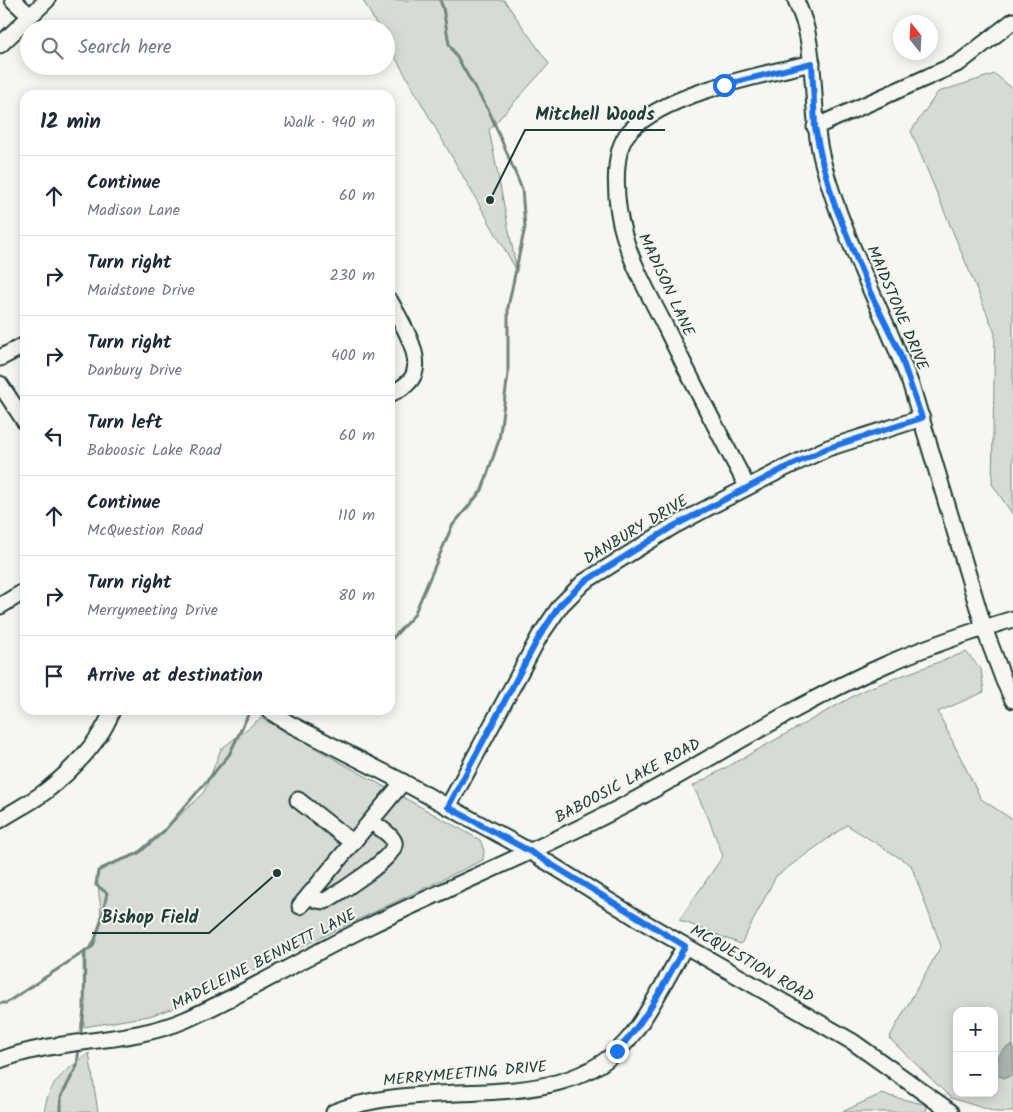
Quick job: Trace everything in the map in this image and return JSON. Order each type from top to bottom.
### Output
[{"type":"street","points":[[13,0],[30,16]]},
{"type":"street","points":[[26,20],[47,0]]},
{"type":"street","name":"MAIDSTONE DRIVE","points":[[796,0],[806,27],[812,63],[815,127],[834,203],[870,292],[899,351],[922,418],[984,628],[1013,700]]},
{"type":"street","points":[[815,127],[959,63],[1013,22]]},
{"type":"street","points":[[0,45],[20,26]]},
{"type":"street","name":"MADISON LANE","points":[[747,486],[705,407],[630,253],[620,216],[616,172],[622,144],[628,133],[637,124],[674,101],[724,85],[812,63]]},
{"type":"street","points":[[395,311],[412,344],[416,364],[411,380],[404,387],[395,392]]},
{"type":"street","points":[[0,358],[20,348]]},
{"type":"street","points":[[0,384],[20,414]]},
{"type":"street","name":"DANBURY DRIVE","points":[[448,807],[539,637],[560,605],[584,582],[623,556],[747,486],[828,448],[922,418]]},
{"type":"street","points":[[0,606],[20,594]]},
{"type":"street","name":"BABOOSIC LAKE ROAD","points":[[531,852],[633,800],[854,679],[936,644],[1013,619]]},
{"type":"street","points":[[0,820],[56,783],[82,757],[98,737],[109,715]]},
{"type":"street","points":[[276,715],[404,782],[531,852]]},
{"type":"street","points":[[300,906],[404,782]]},
{"type":"street","points":[[298,800],[353,843]]},
{"type":"street","points":[[310,894],[317,900],[325,901],[352,885],[390,854],[394,842],[390,836],[371,822]]},
{"type":"street","name":"MCQUESTION ROAD","points":[[531,852],[685,946],[853,1042],[949,1112]]},
{"type":"street","name":"MADELEINE BENNETT LANE","points":[[0,1060],[40,1048],[127,1036],[167,1027],[368,927],[531,852]]},
{"type":"street","name":"MERRYMEETING DRIVE","points":[[334,1112],[385,1099],[524,1089],[550,1085],[575,1078],[597,1066],[617,1051],[634,1032],[685,946]]},
{"type":"shaded area","points":[[363,0],[504,0],[549,64],[489,130],[517,271],[395,57],[395,20],[374,20]]},
{"type":"shaded area","points":[[995,74],[1013,89],[1013,515],[992,484],[995,333],[911,131],[938,92]]},
{"type":"shaded area","points":[[966,652],[981,669],[984,692],[938,712],[981,799],[1013,820],[1013,1112],[996,1112],[951,1098],[889,1038],[941,946],[911,865],[847,825],[776,876],[741,944],[679,920],[723,856],[708,817],[693,786],[866,689]]},
{"type":"shaded area","points":[[261,718],[480,840],[484,850],[483,860],[171,1009],[149,1016],[84,1027],[83,954],[89,948],[99,927],[101,912],[98,879],[100,868],[142,852],[204,792],[221,749]]},
{"type":"shaded area","points":[[1013,1045],[1013,1075],[1005,1078],[998,1075],[998,1058],[1001,1052]]},
{"type":"shaded area","points":[[89,1053],[98,1112],[44,1112],[46,1101],[54,1084]]},
{"type":"shaded area","points":[[881,1094],[927,1105],[926,1112],[842,1112]]},
{"type":"waterway","points":[[395,636],[414,615],[452,526],[482,490],[499,440],[508,374],[508,307],[525,227],[522,189],[490,113],[449,44],[440,0]]},
{"type":"waterway","points":[[0,1003],[6,1003],[93,946],[102,918],[107,893],[96,885],[98,871],[137,854],[164,831],[229,755],[248,715]]},
{"type":"waterway","points":[[80,1038],[84,1010],[85,950]]},
{"type":"waterway","points":[[61,1112],[61,1097],[77,1066],[79,1047]]},
{"type":"place","name":"Mitchell Woods","points":[[490,200]]},
{"type":"place","name":"Bishop Field","points":[[277,873]]},
{"type":"route","points":[[617,1051],[634,1032],[685,946],[531,852],[448,807],[539,637],[560,605],[584,582],[672,527],[747,486],[828,448],[922,418],[899,351],[870,292],[834,203],[815,127],[812,63],[724,85]]}]
